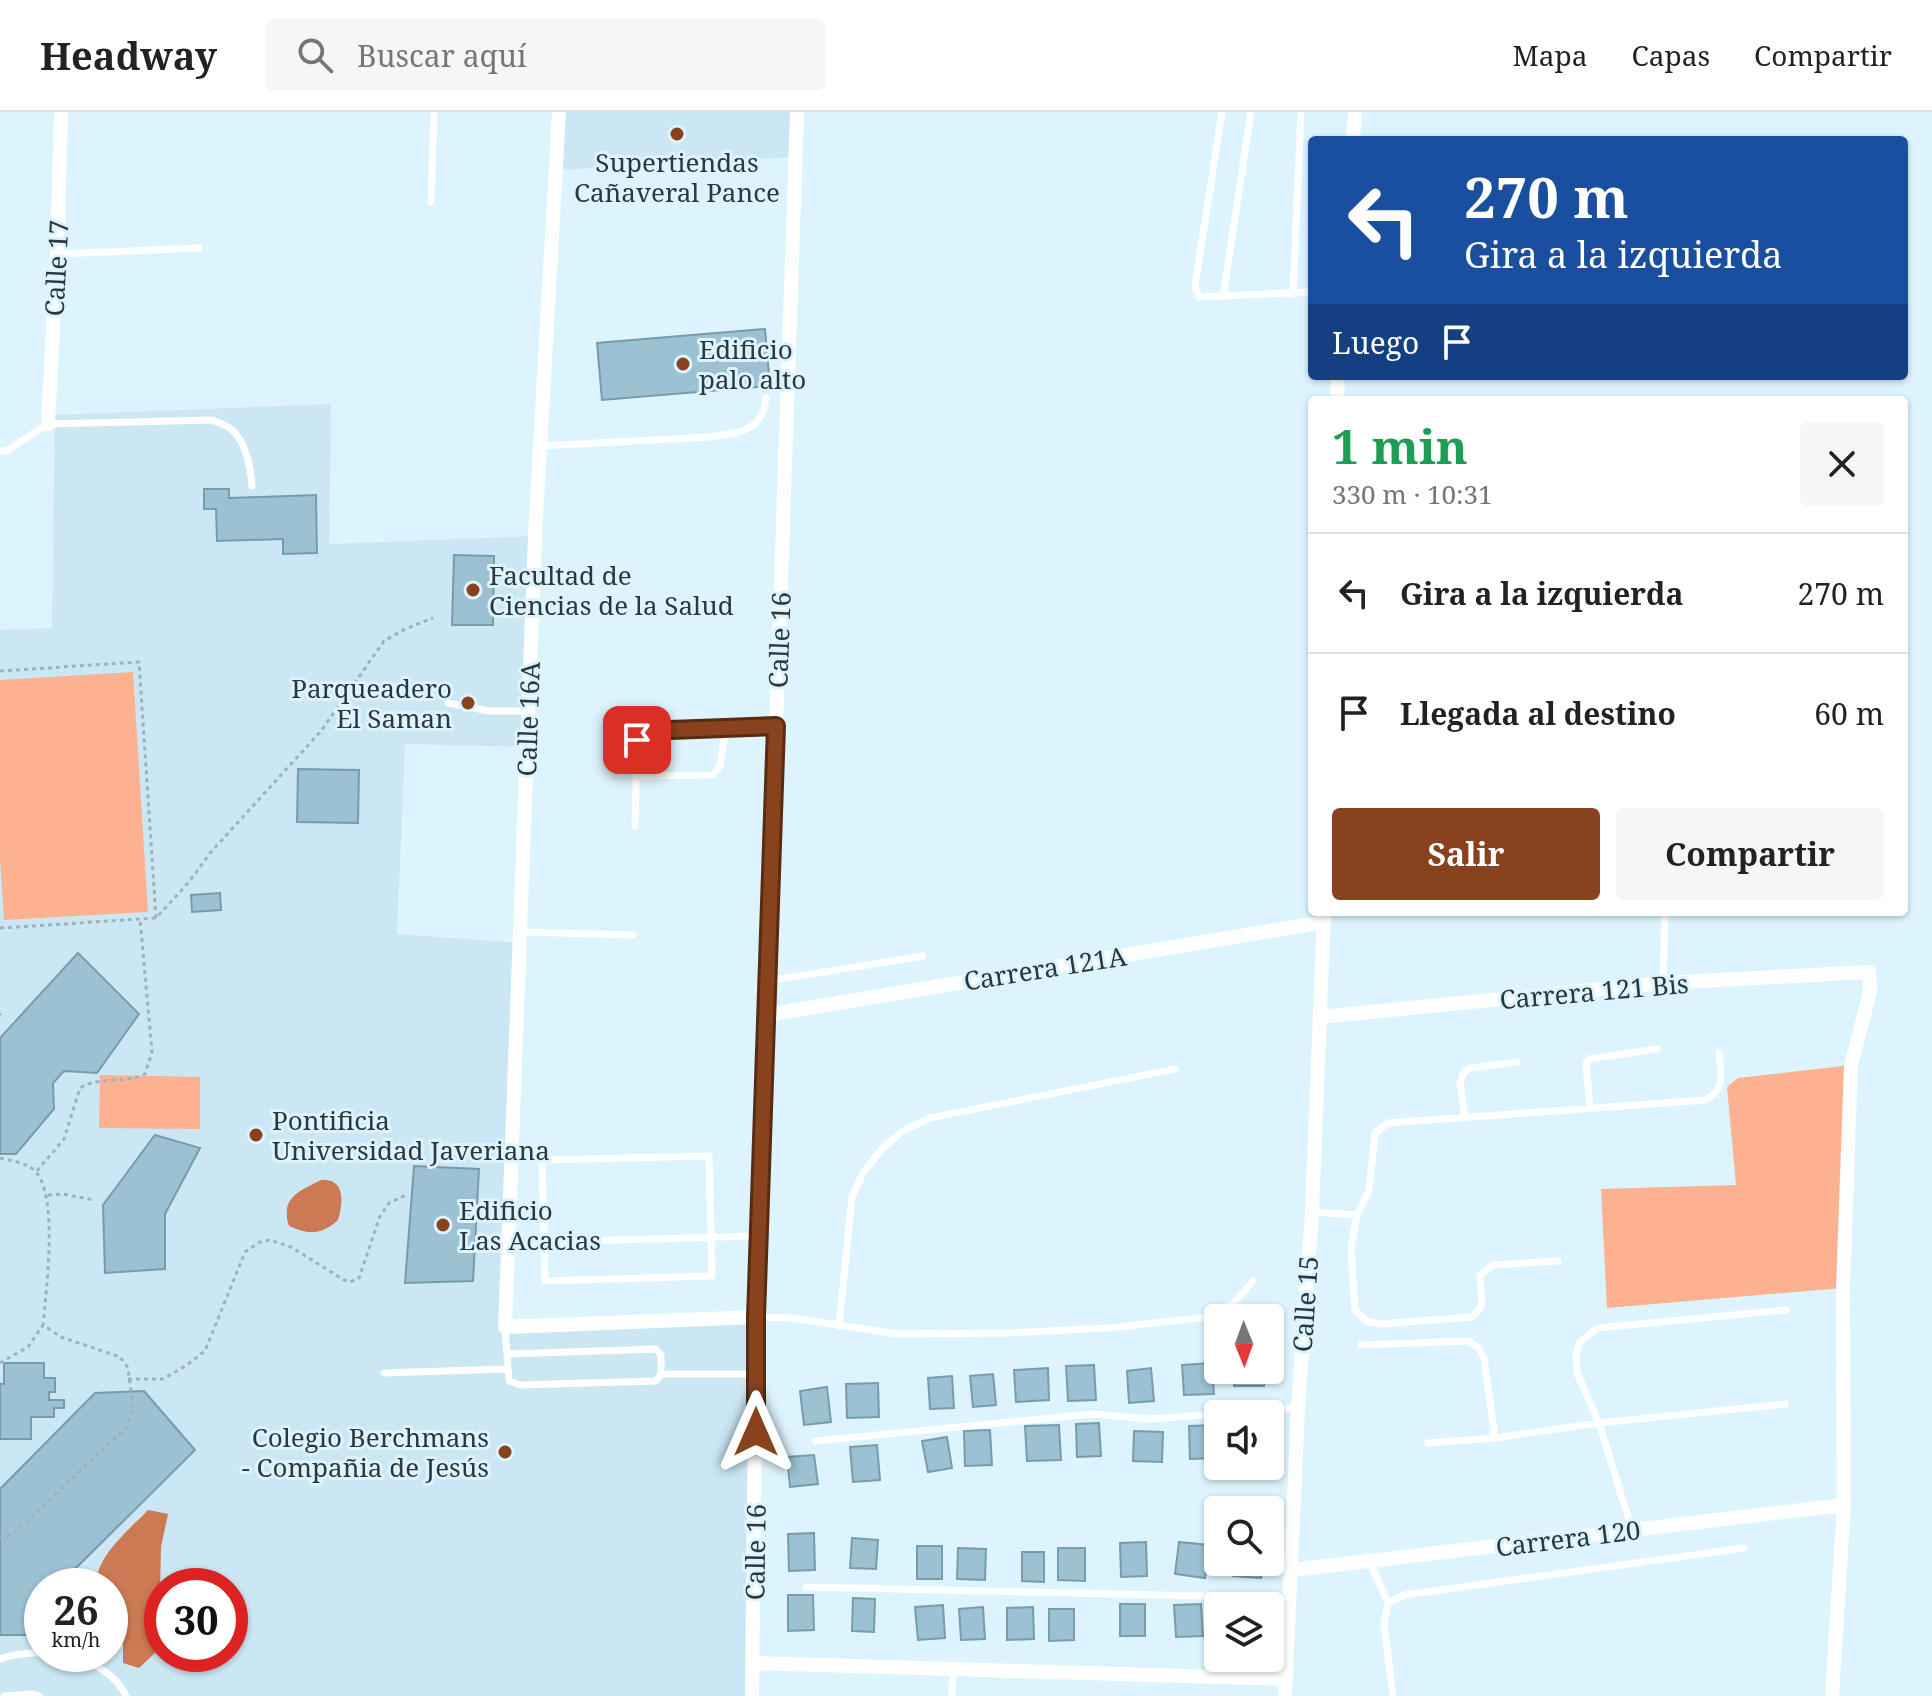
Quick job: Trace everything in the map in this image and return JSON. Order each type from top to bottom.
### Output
[{"type":"street","name":"Calle 17","points":[[48,424],[61,112]]},
{"type":"street","name":"Calle 16A","points":[[505,1327],[528,711],[559,112]]},
{"type":"street","name":"Calle 16","points":[[752,1696],[756,1317],[797,112]]},
{"type":"street","points":[[1353,136],[1355,112]]},
{"type":"street","name":"Carrera 121A","points":[[767,1015],[1324,917]]},
{"type":"street","name":"Calle 15","points":[[1285,1696],[1298,1408],[1312,1212],[1324,917]]},
{"type":"street","name":"Carrera 121 Bis","points":[[1320,1017],[1663,983],[1869,972],[1870,992],[1851,1065],[1843,1288],[1844,1505]]},
{"type":"street","points":[[505,1327],[756,1317]]},
{"type":"street","points":[[1832,1696],[1844,1505]]},
{"type":"street","name":"Carrera 120","points":[[1293,1570],[1844,1505]]},
{"type":"street","points":[[754,1663],[1286,1679]]},
{"type":"lane","points":[[431,202],[434,112]]},
{"type":"lane","points":[[1222,112],[1195,286],[1199,297],[1308,292]]},
{"type":"lane","points":[[1223,297],[1251,112]]},
{"type":"lane","points":[[1293,294],[1301,112]]},
{"type":"lane","points":[[57,254],[199,248]]},
{"type":"lane","points":[[540,446],[734,434],[752,427],[761,419],[766,398]]},
{"type":"lane","points":[[0,451],[6,451],[48,424],[212,420],[231,429],[243,446],[252,486]]},
{"type":"lane","points":[[448,703],[489,711],[528,711]]},
{"type":"lane","points":[[635,826],[637,740],[644,731],[776,726]]},
{"type":"lane","points":[[636,776],[712,775],[720,766],[726,727]]},
{"type":"lane","points":[[1663,983],[1665,916]]},
{"type":"lane","points":[[520,932],[633,935]]},
{"type":"lane","points":[[768,981],[923,956]]},
{"type":"lane","points":[[1590,1108],[1586,1064],[1589,1059],[1657,1049]]},
{"type":"lane","points":[[1558,1261],[1493,1265],[1486,1269],[1480,1275],[1482,1306],[1472,1317],[1379,1324],[1366,1321],[1355,1310],[1351,1248],[1357,1215],[1369,1190],[1375,1133],[1388,1123],[1705,1100],[1714,1096],[1721,1086],[1719,1053]]},
{"type":"lane","points":[[1465,1117],[1460,1083],[1464,1072],[1470,1068],[1517,1062]]},
{"type":"lane","points":[[839,1326],[852,1197],[872,1161],[903,1131],[930,1118],[1175,1069]]},
{"type":"lane","points":[[709,1156],[711,1237],[712,1276],[545,1281],[542,1160],[709,1156]]},
{"type":"lane","points":[[1312,1212],[1357,1215]]},
{"type":"lane","points":[[544,1242],[759,1236]]},
{"type":"lane","points":[[756,1317],[792,1318],[897,1334],[1108,1328],[1208,1317],[1233,1304],[1253,1281]]},
{"type":"lane","points":[[1633,1531],[1599,1423],[1577,1373],[1579,1343],[1597,1328],[1786,1310]]},
{"type":"lane","points":[[505,1327],[507,1369],[509,1381],[520,1385],[656,1381],[661,1374],[661,1355],[656,1349],[507,1354]]},
{"type":"lane","points":[[1361,1345],[1474,1343],[1484,1358],[1495,1438]]},
{"type":"lane","points":[[384,1373],[507,1369]]},
{"type":"lane","points":[[661,1374],[756,1374]]},
{"type":"lane","points":[[1428,1443],[1785,1404]]},
{"type":"lane","points":[[816,1441],[1092,1414],[1150,1419],[1298,1408]]},
{"type":"lane","points":[[1388,1603],[1404,1595],[1744,1548]]},
{"type":"lane","points":[[1370,1562],[1388,1603],[1384,1624],[1393,1696]]},
{"type":"lane","points":[[806,1587],[1289,1598]]},
{"type":"lane","points":[[0,1659],[16,1653],[55,1655],[90,1662],[113,1679],[126,1696]]},
{"type":"lane","points":[[952,1696],[953,1668]]},
{"type":"lane","points":[[4,1696],[39,1696]]},
{"type":"path","points":[[0,928],[156,918],[321,731],[384,641],[433,618]]},
{"type":"path","points":[[0,671],[139,662],[156,918]]},
{"type":"path","points":[[36,1172],[64,1139],[80,1088],[90,1082],[131,1081],[145,1074],[152,1052],[140,919]]},
{"type":"path","points":[[0,1158],[22,1162],[36,1172],[48,1195],[43,1325],[28,1347],[0,1363]]},
{"type":"path","points":[[48,1195],[63,1194],[94,1200]]},
{"type":"path","points":[[128,1379],[163,1379],[205,1351],[245,1252],[260,1242],[270,1240],[291,1247],[344,1280],[350,1282],[359,1278],[380,1216],[389,1203],[406,1195]]},
{"type":"path","points":[[0,1537],[12,1535],[128,1426],[133,1406],[128,1368],[120,1357],[61,1337],[43,1325]]},
{"type":"shaded area","name":"Supertiendas Cañaveral Pance","points":[[559,112],[797,112],[796,157],[556,170]]},
{"type":"shaded area","name":"Pontificia Universidad Javeriana","points":[[331,404],[329,544],[535,536],[527,747],[405,744],[397,934],[520,943],[506,1327],[756,1317],[752,1696],[0,1696],[0,630],[52,628],[55,415]]},
{"type":"shaded area","points":[[133,672],[148,912],[4,920],[0,859],[0,680]]},
{"type":"shaded area","points":[[1851,1065],[1843,1288],[1607,1308],[1601,1189],[1736,1185],[1727,1087],[1738,1078]]},
{"type":"shaded area","points":[[100,1075],[200,1077],[200,1129],[99,1128]]},
{"type":"shaded area","points":[[321,1180],[329,1180],[339,1187],[341,1206],[338,1220],[326,1229],[315,1232],[289,1226],[289,1202],[299,1192]]},
{"type":"shaded area","points":[[148,1510],[168,1514],[161,1547],[161,1568],[144,1568],[144,1663],[139,1668],[128,1665],[128,1568],[100,1568],[125,1533]]},
{"type":"building","name":"Edificio palo alto","points":[[765,329],[770,386],[602,400],[597,343]]},
{"type":"building","points":[[204,489],[229,489],[229,498],[316,495],[317,553],[283,554],[283,539],[217,541],[216,509],[204,509]]},
{"type":"building","name":"Facultad de Ciencias de la Salud","points":[[454,555],[494,556],[493,625],[452,625]]},
{"type":"building","points":[[298,769],[359,770],[358,823],[297,822]]},
{"type":"building","points":[[220,893],[221,910],[192,912],[191,895]]},
{"type":"building","points":[[78,953],[139,1014],[97,1073],[64,1071],[53,1083],[54,1109],[16,1154],[0,1154],[0,1038]]},
{"type":"building","points":[[155,1135],[200,1148],[165,1214],[165,1269],[105,1273],[103,1205]]},
{"type":"building","name":"Edificio Las Acacias","points":[[414,1166],[479,1169],[473,1281],[405,1283]]},
{"type":"building","points":[[4,1363],[44,1363],[44,1378],[55,1378],[55,1392],[49,1392],[49,1400],[64,1400],[64,1408],[54,1408],[54,1417],[31,1417],[31,1439],[0,1439],[0,1384],[4,1384]]},
{"type":"building","points":[[1204,1364],[1204,1384],[1213,1384],[1214,1394],[1184,1395],[1182,1365]]},
{"type":"building","points":[[1094,1365],[1096,1400],[1068,1401],[1066,1366]]},
{"type":"building","points":[[1048,1368],[1049,1400],[1016,1402],[1014,1370]]},
{"type":"building","points":[[1151,1368],[1154,1401],[1129,1403],[1127,1371]]},
{"type":"building","points":[[993,1374],[996,1405],[973,1407],[970,1376]]},
{"type":"building","points":[[952,1376],[954,1408],[930,1409],[928,1378]]},
{"type":"building","points":[[878,1383],[879,1417],[847,1418],[846,1384]]},
{"type":"building","points":[[1234,1384],[1264,1384],[1264,1386]]},
{"type":"building","points":[[827,1387],[831,1422],[804,1425],[800,1391]]},
{"type":"building","points":[[144,1391],[195,1450],[76,1568],[24,1568],[24,1635],[0,1635],[0,1489],[95,1393]]},
{"type":"building","points":[[1099,1423],[1101,1456],[1077,1457],[1076,1424]]},
{"type":"building","points":[[1059,1425],[1061,1460],[1027,1461],[1025,1426]]},
{"type":"building","points":[[1204,1425],[1204,1458],[1190,1459],[1189,1426]]},
{"type":"building","points":[[990,1430],[992,1465],[965,1466],[964,1431]]},
{"type":"building","points":[[1134,1431],[1163,1432],[1162,1462],[1133,1461]]},
{"type":"building","points":[[947,1437],[952,1468],[928,1472],[922,1441]]},
{"type":"building","points":[[877,1445],[880,1480],[853,1482],[850,1447]]},
{"type":"building","points":[[814,1455],[818,1484],[790,1487],[787,1457]]},
{"type":"building","points":[[814,1533],[815,1570],[789,1571],[788,1534]]},
{"type":"building","points":[[852,1538],[878,1540],[876,1569],[850,1568]]},
{"type":"building","points":[[1146,1542],[1147,1576],[1121,1577],[1120,1543]]},
{"type":"building","points":[[1179,1542],[1204,1544],[1205,1578],[1175,1574]]},
{"type":"building","points":[[917,1546],[942,1546],[942,1579],[917,1579]]},
{"type":"building","points":[[958,1548],[986,1549],[985,1580],[957,1579]]},
{"type":"building","points":[[1058,1548],[1085,1548],[1085,1581],[1058,1580]]},
{"type":"building","points":[[1022,1552],[1044,1552],[1044,1582],[1022,1581]]},
{"type":"building","points":[[788,1595],[813,1595],[814,1630],[788,1631]]},
{"type":"building","points":[[853,1598],[875,1599],[874,1632],[852,1631]]},
{"type":"building","points":[[1120,1604],[1145,1604],[1145,1636],[1120,1636]]},
{"type":"building","points":[[1201,1604],[1203,1636],[1176,1637],[1174,1605]]},
{"type":"building","points":[[943,1605],[945,1638],[918,1640],[915,1607]]},
{"type":"building","points":[[983,1607],[985,1639],[961,1640],[959,1609]]},
{"type":"building","points":[[1033,1607],[1034,1639],[1007,1640],[1007,1608]]},
{"type":"building","points":[[1049,1609],[1074,1609],[1074,1640],[1049,1641]]},
{"type":"place","name":"Supertiendas Cañaveral Pance","points":[[677,134]]},
{"type":"place","name":"Edificio palo alto","points":[[683,364]]},
{"type":"place","name":"Facultad de Ciencias de la Salud","points":[[473,590]]},
{"type":"place","name":"Parqueadero El Saman","points":[[468,703]]},
{"type":"place","name":"Pontificia Universidad Javeriana","points":[[256,1135]]},
{"type":"place","name":"Edificio Las Acacias","points":[[443,1225]]},
{"type":"place","name":"Colegio Berchmans - Compañia de Jesús","points":[[505,1452]]},
{"type":"route","points":[[637,740],[644,731],[776,726],[756,1317],[756,1432]]}]
